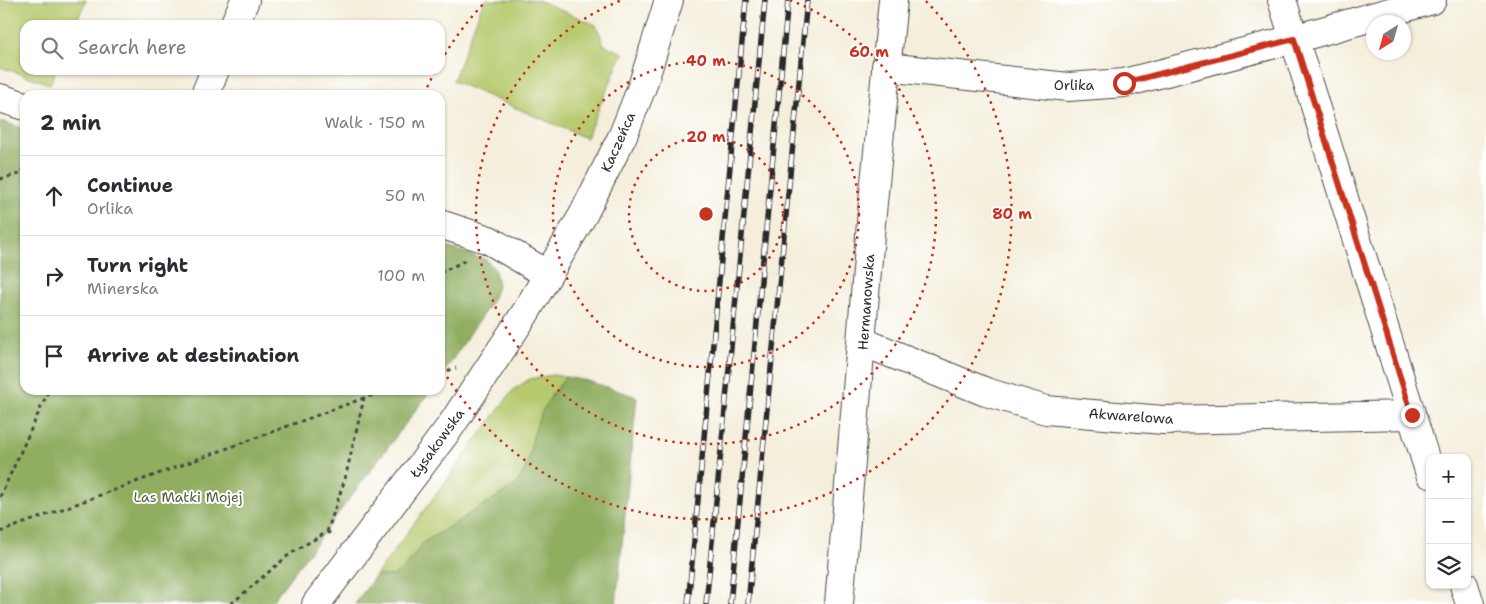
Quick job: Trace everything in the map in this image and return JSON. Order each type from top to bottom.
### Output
[{"type":"street","points":[[236,20],[245,0]]},
{"type":"street","name":"Kaczeńca","points":[[547,274],[584,215],[623,135],[642,87],[669,0]]},
{"type":"street","name":"Hermanowska","points":[[839,604],[863,342],[871,223],[893,0]]},
{"type":"street","points":[[1282,0],[1426,461]]},
{"type":"street","name":"Orlika","points":[[886,67],[1068,87],[1124,83],[1294,39],[1432,0]]},
{"type":"street","points":[[207,90],[213,75]]},
{"type":"street","points":[[0,98],[20,104]]},
{"type":"street","points":[[445,226],[489,240],[547,274]]},
{"type":"street","name":"Łysakowska","points":[[316,604],[450,427],[494,362],[547,274]]},
{"type":"street","name":"Akwarelowa","points":[[863,342],[986,392],[1046,410],[1163,420],[1412,415]]},
{"type":"street","points":[[1465,589],[1470,604]]},
{"type":"path","points":[[0,179],[20,173]]},
{"type":"path","points":[[445,270],[474,256]]},
{"type":"path","points":[[445,372],[457,368]]},
{"type":"path","points":[[0,497],[47,395]]},
{"type":"path","points":[[231,604],[290,554],[327,532],[345,479],[365,395]]},
{"type":"path","points":[[0,532],[373,395]]},
{"type":"path","points":[[327,532],[334,535]]},
{"type":"green space","points":[[0,0],[86,0],[77,20],[20,20],[20,74],[0,67]]},
{"type":"green space","points":[[484,0],[538,0],[596,25],[604,45],[623,53],[586,138],[453,81]]},
{"type":"green space","points":[[24,75],[54,75],[50,84]]},
{"type":"green space","name":"Las Matki Mojej","points":[[0,121],[20,127],[20,395],[427,395],[270,604],[0,604]]},
{"type":"green space","points":[[445,247],[487,260],[495,270],[498,285],[490,304],[445,371]]},
{"type":"green space","points":[[553,375],[566,377],[552,394],[533,436],[531,453],[525,470],[516,485],[423,543],[404,569],[393,576],[376,575],[514,389],[530,379]]},
{"type":"green space","points":[[566,377],[588,381],[637,397],[616,604],[355,604],[376,575],[393,576],[404,569],[423,543],[516,485],[526,466],[539,418],[551,397]]},
{"type":"railway","points":[[688,604],[746,0]]},
{"type":"railway","points":[[706,604],[765,0]]},
{"type":"railway","points":[[730,604],[788,0]]},
{"type":"railway","points":[[748,604],[807,0]]},
{"type":"route","points":[[1124,83],[1206,60],[1294,39],[1412,415]]}]
